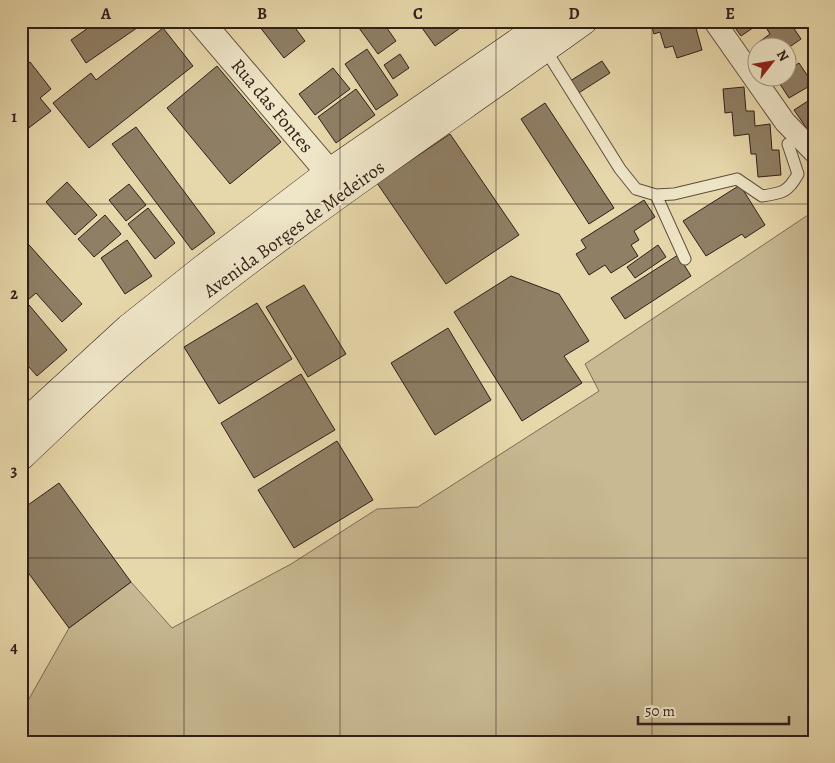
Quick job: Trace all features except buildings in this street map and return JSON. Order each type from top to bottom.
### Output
[{"type":"main road","name":"Avenida Borges de Medeiros","points":[[532,49],[549,21]]},
{"type":"main road","name":"Avenida Borges de Medeiros","points":[[21,427],[210,277],[337,182],[455,99],[532,49],[583,21]]},
{"type":"main road","name":"Avenida Borges de Medeiros","points":[[21,456],[136,336]]},
{"type":"street","name":"Rua das Fontes","points":[[200,21],[337,182]]},
{"type":"street","points":[[714,21],[785,122],[814,152]]},
{"type":"lane","points":[[532,49],[636,189],[656,195],[674,194],[737,179],[762,196],[780,194],[791,187],[798,174],[788,144]]},
{"type":"lane","points":[[656,195],[685,259]]},
{"type":"shaded area","points":[[814,211],[814,742],[21,742],[21,713],[69,628],[131,582],[172,628],[291,564],[377,509],[418,507],[599,391],[585,364]]}]
